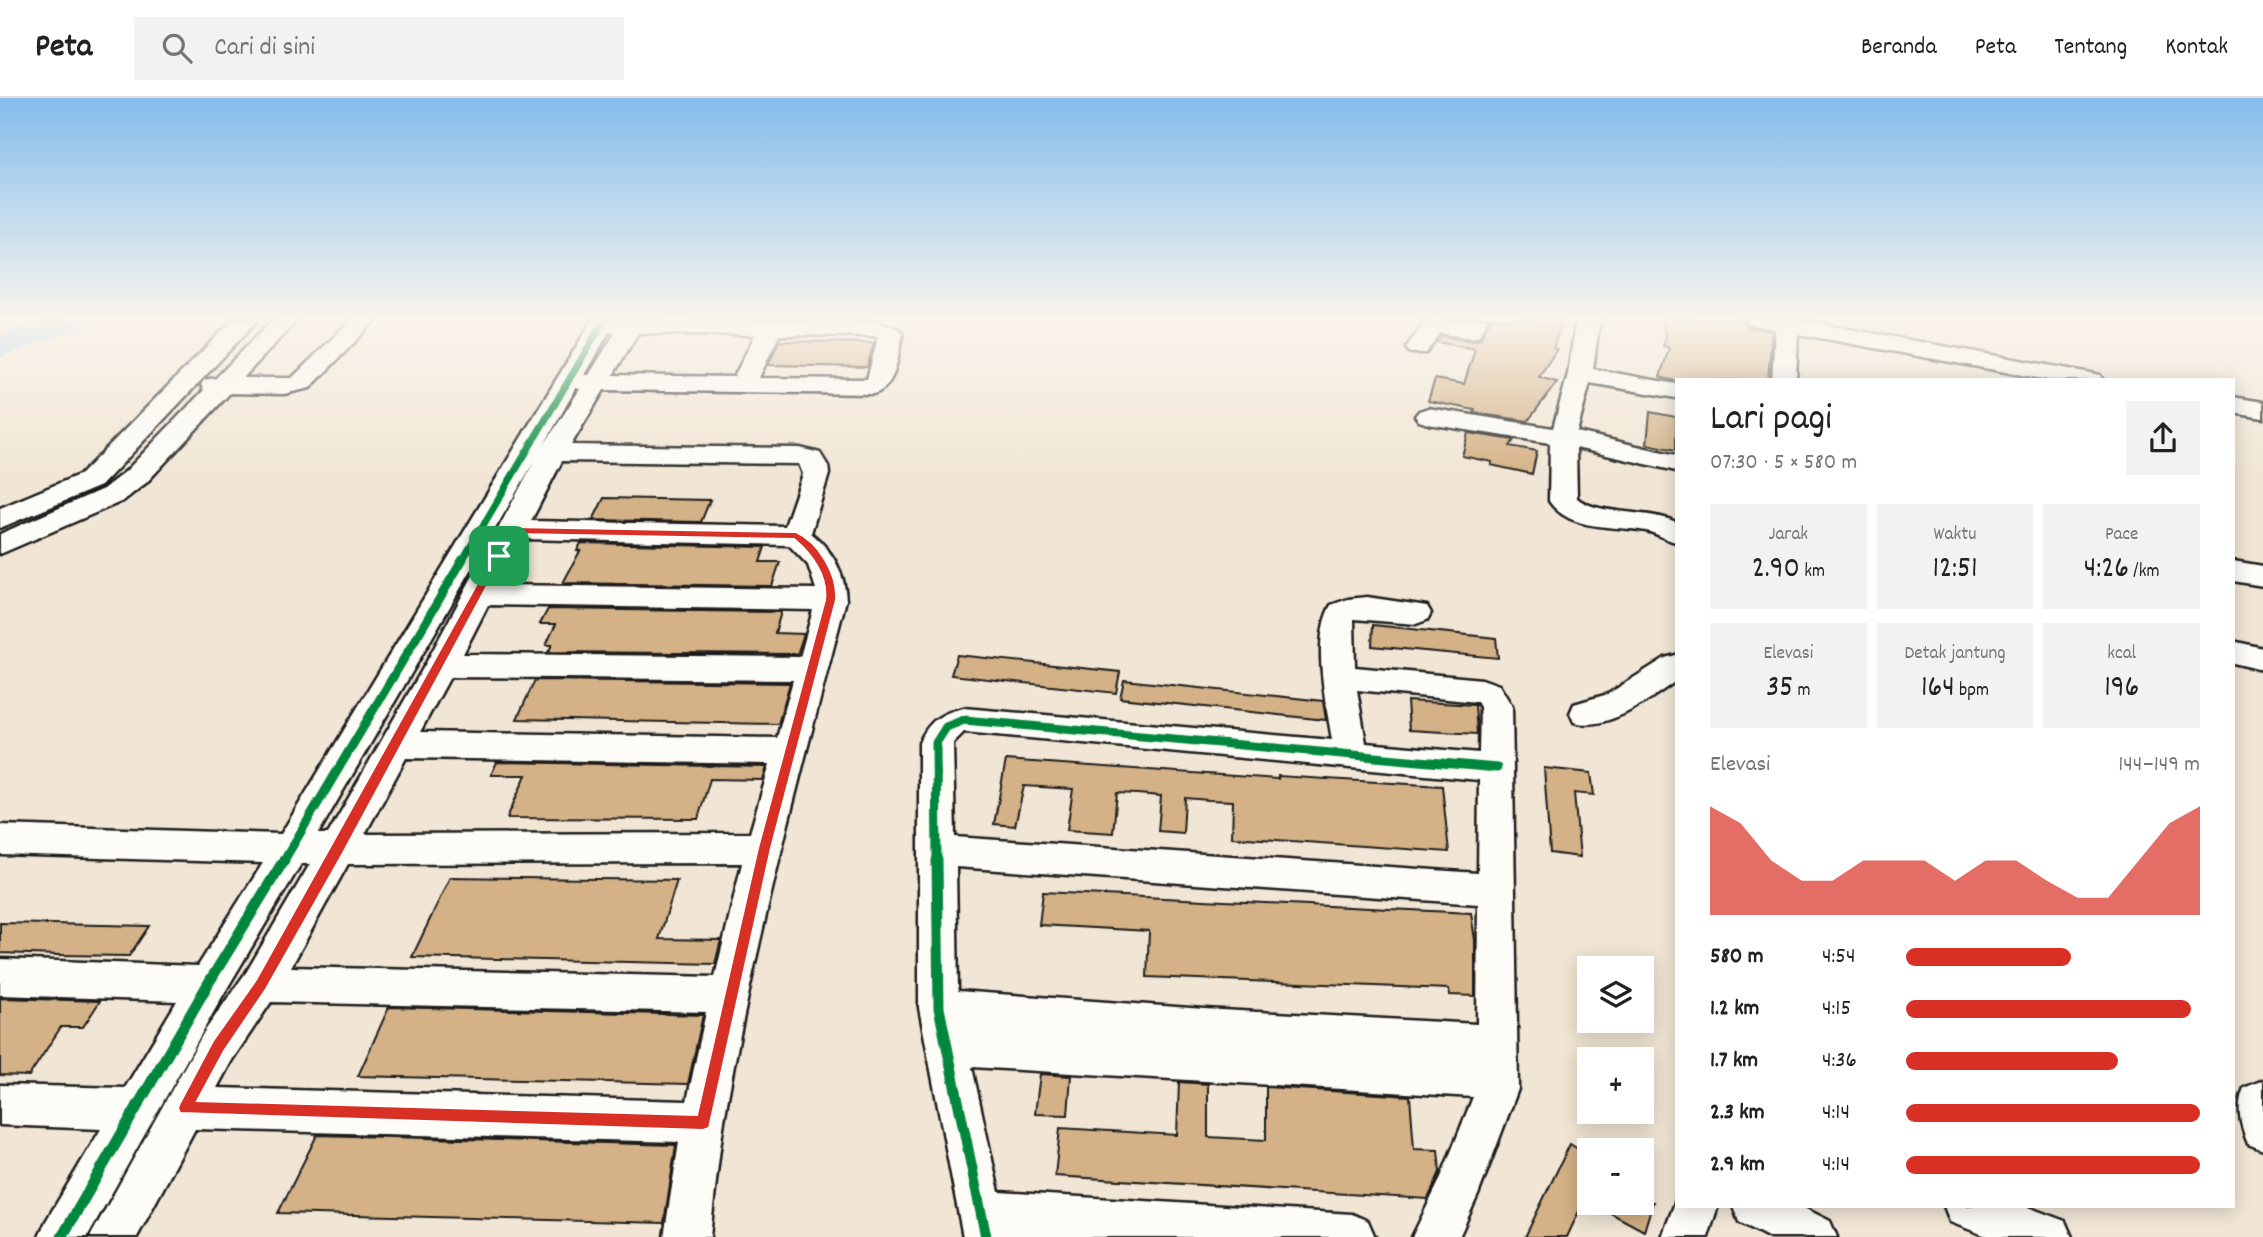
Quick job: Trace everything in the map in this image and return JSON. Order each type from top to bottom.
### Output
[{"type":"street","points":[[0,519],[91,480],[197,372]]},
{"type":"street","points":[[0,545],[113,495],[136,477],[237,372]]},
{"type":"street","points":[[184,386],[284,387],[301,383],[312,372]]},
{"type":"street","points":[[62,1237],[208,984],[291,849],[464,554],[540,453],[589,372]]},
{"type":"street","points":[[743,385],[749,372]]},
{"type":"street","points":[[583,382],[873,387],[878,383],[881,372]]},
{"type":"street","points":[[2015,373],[2069,378]]},
{"type":"street","points":[[1675,391],[1580,374],[1563,437],[1563,501],[1568,507],[1588,515],[1655,524],[1675,533]]},
{"type":"street","points":[[2235,405],[2263,410]]},
{"type":"street","points":[[1428,416],[1563,437],[1675,463]]},
{"type":"street","points":[[540,453],[800,456],[811,459],[816,466],[816,474],[796,536]]},
{"type":"street","points":[[113,1237],[218,1046],[261,984],[441,665],[505,543],[540,453]]},
{"type":"street","points":[[464,554],[505,543],[796,536],[811,547],[832,584],[831,600],[764,848],[730,995],[703,1122],[687,1237]]},
{"type":"street","points":[[2235,571],[2263,576]]},
{"type":"street","points":[[478,595],[831,600]]},
{"type":"street","points":[[1351,755],[1340,677],[1336,620],[1343,611],[1354,607],[1416,613]]},
{"type":"street","points":[[2235,652],[2263,659]]},
{"type":"street","points":[[441,665],[812,669]]},
{"type":"street","points":[[1586,713],[1619,703],[1675,667]]},
{"type":"street","points":[[1340,677],[1488,693],[1494,699],[1497,713],[1497,1089],[1483,1132],[1435,1237]]},
{"type":"street","points":[[1352,1237],[983,1225],[942,1027],[936,851],[936,743],[939,733],[964,720],[1497,768]]},
{"type":"street","points":[[396,745],[791,751]]},
{"type":"street","points":[[0,840],[291,849],[764,848]]},
{"type":"street","points":[[936,851],[1496,890]]},
{"type":"street","points":[[0,977],[208,984]]},
{"type":"street","points":[[261,984],[730,995]]},
{"type":"street","points":[[942,1027],[1497,1062]]},
{"type":"street","points":[[172,1046],[218,1046]]},
{"type":"street","points":[[2263,1100],[2259,1102],[2258,1108],[2263,1129]]},
{"type":"street","points":[[0,1105],[135,1109]]},
{"type":"street","points":[[185,1108],[703,1122]]},
{"type":"street","points":[[1685,1237],[1695,1208]]},
{"type":"street","points":[[1759,1208],[1814,1237]]},
{"type":"street","points":[[1972,1208],[2027,1227]]},
{"type":"building","points":[[1468,372],[1542,372],[1539,377],[1557,382],[1528,421],[1474,413],[1475,410],[1428,401],[1435,379],[1464,384]]},
{"type":"building","points":[[1662,372],[1769,372],[1768,378],[1671,380],[1660,377]]},
{"type":"building","points":[[1650,412],[1675,417],[1675,450],[1647,444]]},
{"type":"building","points":[[1468,433],[1514,440],[1510,446],[1537,451],[1532,474],[1462,456]]},
{"type":"building","points":[[604,498],[710,500],[701,522],[593,520]]},
{"type":"building","points":[[581,543],[765,547],[760,562],[780,562],[772,586],[563,583],[580,551],[577,551]]},
{"type":"building","points":[[548,609],[781,612],[775,633],[804,634],[797,654],[548,652],[552,645],[546,645],[556,624],[540,624]]},
{"type":"building","points":[[1373,625],[1496,638],[1498,658],[1372,646]]},
{"type":"building","points":[[957,655],[1120,672],[1116,693],[951,675]]},
{"type":"building","points":[[535,680],[790,683],[778,724],[517,719]]},
{"type":"building","points":[[1124,680],[1323,701],[1326,720],[1120,698]]},
{"type":"building","points":[[1407,701],[1475,705],[1477,734],[1409,730]]},
{"type":"building","points":[[1006,760],[1278,779],[1278,776],[1442,786],[1449,852],[1232,837],[1233,801],[1185,798],[1183,833],[1158,831],[1161,796],[1137,794],[1117,793],[1113,833],[1067,830],[1073,789],[1024,786],[1015,826],[994,824]]},
{"type":"building","points":[[497,762],[767,767],[763,780],[710,779],[698,819],[507,818],[526,775],[491,775]]},
{"type":"building","points":[[1544,768],[1591,773],[1594,795],[1574,793],[1580,857],[1550,853]]},
{"type":"building","points":[[450,877],[677,880],[659,939],[721,940],[715,964],[412,957]]},
{"type":"building","points":[[1043,892],[1471,913],[1475,940],[1475,996],[1450,995],[1449,989],[1147,977],[1149,931],[1039,925]]},
{"type":"building","points":[[0,923],[149,926],[129,956],[58,955],[0,953]]},
{"type":"building","points":[[0,998],[100,1001],[83,1027],[61,1027],[29,1076],[0,1075]]},
{"type":"building","points":[[389,1007],[703,1015],[688,1084],[358,1076]]},
{"type":"building","points":[[1040,1074],[1071,1076],[1068,1115],[1035,1114]]},
{"type":"building","points":[[1179,1082],[1208,1084],[1208,1137],[1266,1140],[1266,1087],[1410,1096],[1414,1149],[1438,1150],[1440,1172],[1428,1199],[1055,1176],[1060,1128],[1177,1135]]},
{"type":"building","points":[[317,1135],[676,1145],[664,1223],[278,1213]]},
{"type":"building","points":[[1570,1144],[1577,1148],[1577,1215],[1567,1237],[1525,1237]]},
{"type":"building","points":[[1614,1215],[1649,1215],[1644,1231]]},
{"type":"cycle path","points":[[62,1237],[208,984],[574,372]]},
{"type":"cycle path","points":[[986,1237],[939,1008],[936,743],[946,727],[964,720],[1497,768]]},
{"type":"route","points":[[512,530],[796,536],[811,547],[832,584],[831,600],[764,848],[703,1122],[185,1108],[218,1046],[261,984],[338,849],[499,556],[512,530]]}]
